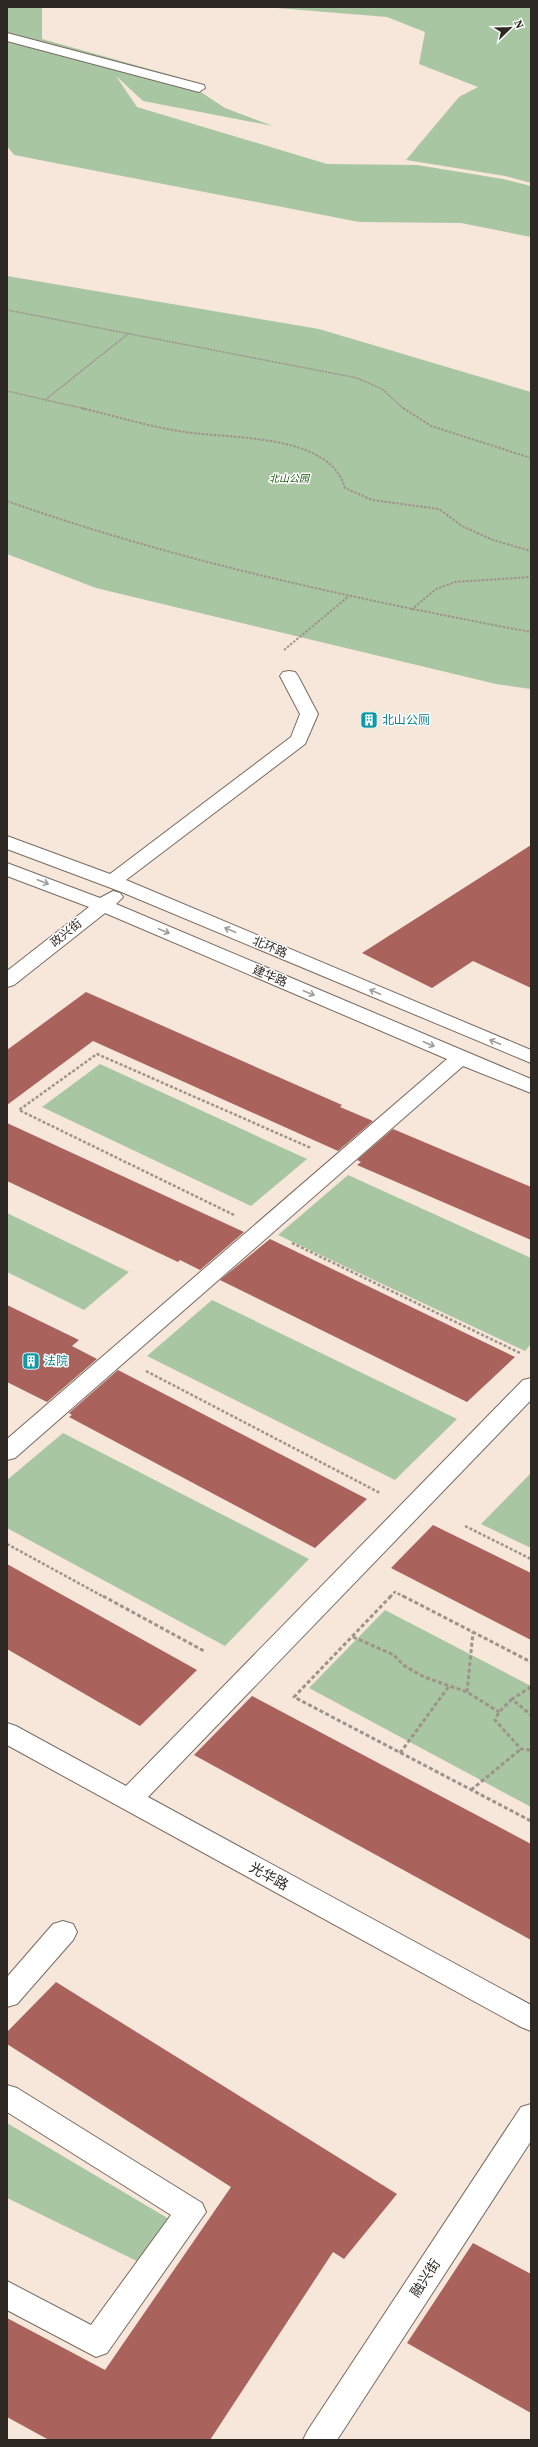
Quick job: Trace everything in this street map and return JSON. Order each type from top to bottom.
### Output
[{"type":"street","points":[[7,38],[199,88]]},
{"type":"street","name":"政兴街","points":[[7,981],[102,905],[119,884],[299,740],[309,714],[289,676]]},
{"type":"street","name":"北环路","points":[[7,842],[119,884],[531,1057]]},
{"type":"street","name":"建华路","points":[[7,869],[102,905],[531,1087]]},
{"type":"street","points":[[7,1452],[461,1057]]},
{"type":"street","points":[[129,1800],[531,1386]]},
{"type":"street","name":"光华路","points":[[7,1733],[531,2019]]},
{"type":"street","points":[[7,1996],[63,1932]]},
{"type":"street","points":[[7,2096],[191,2212],[96,2343],[7,2295]]},
{"type":"street","name":"融兴街","points":[[319,2440],[531,2116]]},
{"type":"path","points":[[7,310],[357,378],[382,389],[408,413],[431,426],[531,458]]},
{"type":"path","points":[[45,400],[129,333]]},
{"type":"path","points":[[7,391],[184,432],[287,444],[317,455],[333,465],[342,477],[345,488],[353,493],[372,500],[439,509],[462,526],[493,540],[531,551]]},
{"type":"path","points":[[7,501],[52,517],[243,571],[411,610],[531,632]]},
{"type":"path","points":[[411,610],[436,589],[455,582],[531,577]]},
{"type":"path","points":[[289,676],[283,657],[284,650],[349,596]]},
{"type":"path","points":[[341,1161],[97,1054],[19,1110],[520,1353]]},
{"type":"path","points":[[118,1356],[380,1493]]},
{"type":"path","points":[[465,1526],[531,1559]]},
{"type":"path","points":[[7,1544],[204,1651]]},
{"type":"path","points":[[530,1820],[294,1697],[395,1592],[531,1662]]},
{"type":"path","points":[[467,1692],[472,1632]]},
{"type":"path","points":[[353,1637],[394,1655],[403,1665],[424,1677],[467,1692],[499,1712]]},
{"type":"path","points":[[400,1753],[449,1686]]},
{"type":"path","points":[[531,1687],[512,1699],[499,1712],[495,1720],[521,1749],[531,1750]]},
{"type":"path","points":[[512,1699],[531,1715]]},
{"type":"path","points":[[471,1790],[521,1749]]},
{"type":"green space","points":[[7,7],[42,7],[42,39],[178,77],[225,108],[273,126],[143,101],[116,76],[137,107],[327,164],[417,165],[503,179],[531,186],[531,237],[461,223],[359,222],[14,155],[7,146]]},
{"type":"green space","points":[[265,7],[531,7],[531,183],[505,176],[406,160],[459,97],[478,87],[419,64],[425,32],[387,17]]},
{"type":"green space","name":"北山公园","points":[[7,276],[319,329],[531,392],[531,689],[496,684],[96,588],[7,554]]},
{"type":"green space","points":[[100,1064],[307,1159],[251,1206],[42,1107]]},
{"type":"green space","points":[[348,1175],[531,1258],[531,1344],[525,1351],[278,1235]]},
{"type":"green space","points":[[7,1213],[129,1272],[84,1310],[7,1272]]},
{"type":"green space","points":[[212,1300],[457,1419],[395,1480],[147,1356]]},
{"type":"green space","points":[[63,1433],[309,1559],[225,1646],[7,1528],[7,1480]]},
{"type":"green space","points":[[531,1473],[531,1548],[481,1524]]},
{"type":"green space","points":[[385,1610],[531,1686],[531,1807],[309,1688]]},
{"type":"green space","points":[[7,2123],[169,2219],[141,2263],[7,2198]]},
{"type":"building","points":[[531,845],[531,988],[473,961],[432,988],[362,953]]},
{"type":"building","points":[[86,992],[342,1105],[340,1107],[373,1121],[338,1151],[93,1041],[7,1105],[7,1050]]},
{"type":"building","points":[[7,1123],[244,1232],[200,1270],[180,1260],[178,1262],[7,1181]]},
{"type":"building","points":[[393,1129],[531,1187],[531,1240],[357,1165],[361,1162],[357,1160]]},
{"type":"building","points":[[270,1239],[515,1357],[467,1402],[220,1280]]},
{"type":"building","name":"法院","points":[[7,1305],[79,1340],[72,1346],[97,1359],[47,1402],[7,1382]]},
{"type":"building","points":[[118,1370],[367,1499],[315,1548],[69,1417],[72,1415],[69,1413]]},
{"type":"building","points":[[433,1525],[531,1573],[531,1640],[391,1568]]},
{"type":"building","points":[[7,1564],[197,1670],[140,1726],[7,1649]]},
{"type":"building","points":[[252,1696],[531,1844],[531,1940],[194,1755]]},
{"type":"building","points":[[56,1982],[397,2194],[344,2259],[333,2252],[210,2440],[49,2440],[7,2417],[7,2318],[105,2370],[231,2187],[7,2044],[7,2032]]},
{"type":"building","points":[[473,2243],[531,2274],[531,2413],[407,2343]]},
{"type":"place","name":"北山公厕","points":[[369,720]]},
{"type":"place","name":"法院","points":[[31,1361]]}]
